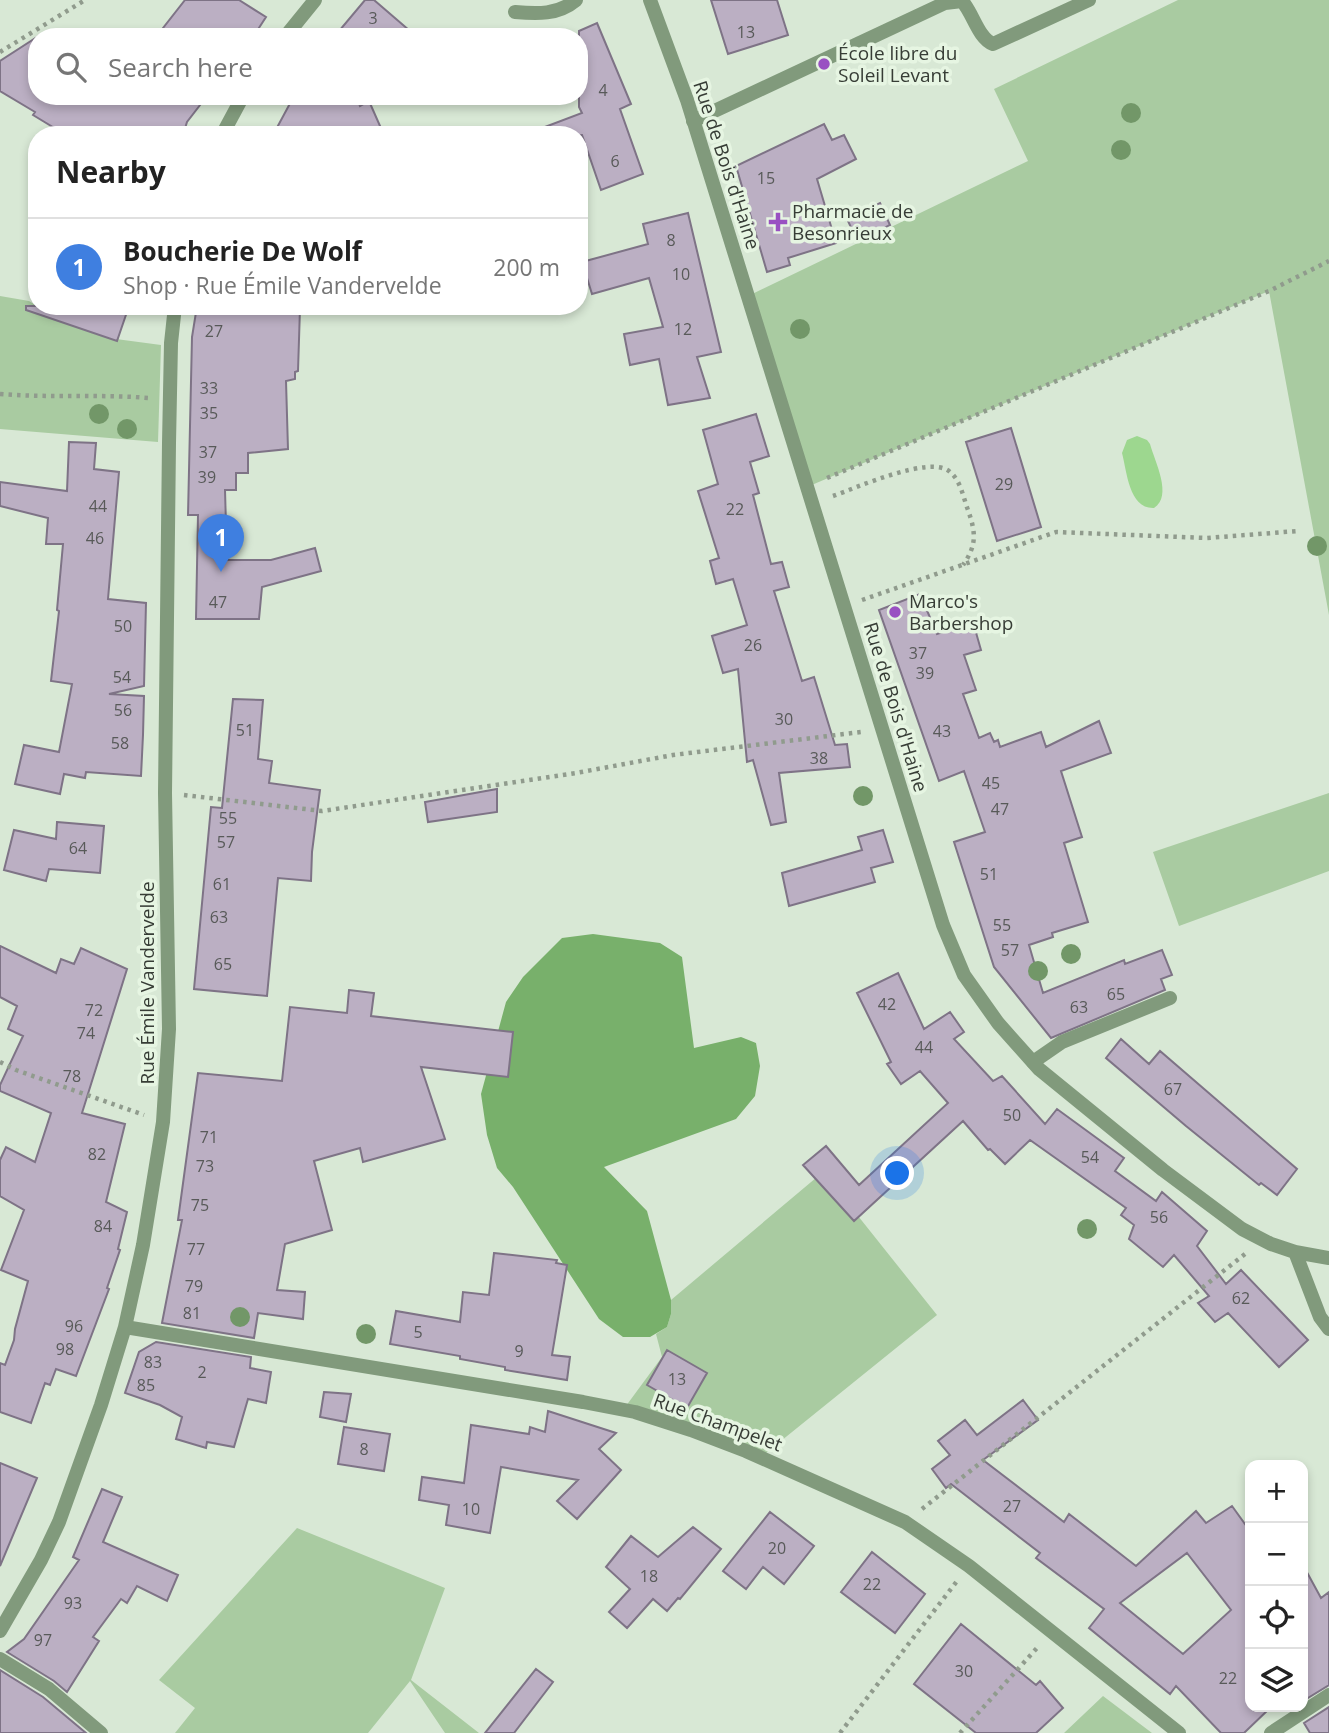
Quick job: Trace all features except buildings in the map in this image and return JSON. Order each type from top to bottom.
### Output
[{"type":"street","points":[[292,28],[315,0]]},
{"type":"street","points":[[515,12],[544,13],[561,10],[576,0]]},
{"type":"street","name":"Rue de Bois d'Haine","points":[[650,0],[693,121],[943,925],[964,975],[998,1023],[1033,1062],[1163,1170],[1242,1229],[1295,1252],[1329,1258]]},
{"type":"street","points":[[693,121],[945,3],[962,1],[969,8],[986,41],[993,44],[1090,0]]},
{"type":"street","points":[[227,126],[238,105]]},
{"type":"street","name":"Rue Émile Vandervelde","points":[[0,1630],[41,1560],[59,1522],[101,1405],[125,1327],[143,1245],[163,1122],[169,1029],[165,793],[171,343],[175,315]]},
{"type":"street","points":[[1033,1062],[1062,1042],[1170,998]]},
{"type":"street","points":[[1295,1252],[1320,1317],[1329,1329]]},
{"type":"street","name":"Rue Champelet","points":[[125,1327],[635,1412],[746,1451],[905,1522],[969,1566],[1179,1733]]},
{"type":"street","points":[[0,1659],[49,1689],[101,1733]]},
{"type":"street","points":[[1271,1733],[1329,1695]]},
{"type":"path","points":[[39,28],[85,0]]},
{"type":"path","points":[[0,52],[28,35]]},
{"type":"path","points":[[807,486],[1269,291],[1329,261]]},
{"type":"path","points":[[0,394],[47,398],[106,395],[170,399]]},
{"type":"path","points":[[812,502],[916,467],[948,469],[957,479],[973,525],[972,551],[962,566]]},
{"type":"path","points":[[845,606],[1056,532],[1207,538],[1298,531]]},
{"type":"path","points":[[165,793],[322,811],[576,773],[673,755],[883,729]]},
{"type":"path","points":[[0,1062],[163,1122]]},
{"type":"path","points":[[905,1522],[1234,1264],[1259,1238]]},
{"type":"path","points":[[840,1733],[969,1566]]},
{"type":"path","points":[[960,1733],[1019,1671],[1051,1631]]},
{"type":"shaded area","points":[[1178,0],[1329,0],[1329,615],[1269,291],[807,487],[748,296],[1028,161],[994,89]]},
{"type":"shaded area","points":[[0,296],[28,301],[28,315],[59,315],[116,339],[161,345],[158,442],[0,429]]},
{"type":"shaded area","points":[[1137,436],[1150,444],[1161,478],[1162,495],[1154,508],[1139,502],[1130,488],[1122,453],[1127,440]]},
{"type":"shaded area","points":[[1329,793],[1329,871],[1179,926],[1153,852]]},
{"type":"shaded area","points":[[593,934],[660,943],[682,957],[694,1048],[741,1037],[756,1043],[760,1066],[755,1096],[736,1119],[604,1167],[647,1211],[671,1300],[667,1327],[650,1337],[623,1337],[599,1319],[513,1187],[497,1168],[487,1135],[481,1094],[506,1002],[523,977],[562,938]]},
{"type":"shaded area","points":[[823,1172],[937,1315],[761,1457],[623,1410],[662,1357],[656,1334],[667,1327],[671,1300]]},
{"type":"shaded area","points":[[297,1528],[445,1588],[411,1680],[479,1733],[445,1733],[410,1681],[368,1733],[175,1733],[195,1708],[159,1680]]},
{"type":"shaded area","points":[[1103,1696],[1152,1733],[1064,1733]]},
{"type":"place","name":"École libre du Soleil Levant","points":[[824,64]]},
{"type":"place","name":"Pharmacie de Besonrieux","points":[[778,222]]},
{"type":"place","name":"Boucherie De Wolf","points":[[221,572]]},
{"type":"place","name":"Marco's Barbershop","points":[[895,612]]}]
